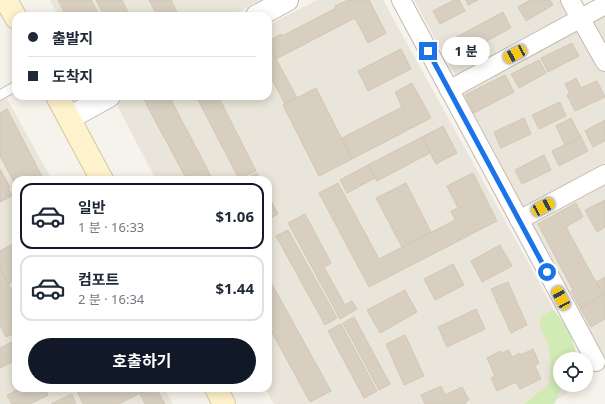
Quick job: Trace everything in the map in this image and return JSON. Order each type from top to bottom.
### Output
[{"type":"main road","points":[[6,0],[13,12]]},
{"type":"main road","points":[[60,100],[100,176]]},
{"type":"main road","points":[[218,392],[224,404]]},
{"type":"street","points":[[264,12],[287,0]]},
{"type":"street","points":[[401,0],[596,362]]},
{"type":"street","points":[[570,0],[605,62]]},
{"type":"street","points":[[449,90],[605,5]]},
{"type":"street","points":[[69,118],[102,100]]},
{"type":"street","points":[[519,220],[605,174]]},
{"type":"lane","points":[[0,95],[12,88]]},
{"type":"shaded area","points":[[50,0],[260,0],[238,12],[57,12]]},
{"type":"shaded area","points":[[317,0],[383,0],[550,302],[574,352],[553,352],[553,392],[570,392],[550,404],[274,404],[267,392],[272,392],[272,176],[154,176],[116,103],[122,100],[272,100],[272,23]]},
{"type":"shaded area","points":[[414,0],[565,0],[574,17],[457,79]]},
{"type":"shaded area","points":[[605,10],[605,50],[587,20]]},
{"type":"shaded area","points":[[580,26],[605,70],[605,163],[524,207],[459,89]]},
{"type":"shaded area","points":[[6,97],[50,176],[12,176],[12,392],[166,392],[173,404],[0,404],[0,100]]},
{"type":"shaded area","points":[[605,183],[605,360],[528,225]]},
{"type":"green space","points":[[554,310],[570,332],[576,352],[553,352],[553,392],[560,392],[554,404],[524,404],[549,384],[551,364],[548,343],[540,328],[541,315]]},
{"type":"building","points":[[58,0],[91,0],[98,12],[70,11],[64,12]]},
{"type":"building","points":[[96,0],[122,0],[128,12],[102,12]]},
{"type":"building","points":[[149,0],[171,0],[177,12],[155,12]]},
{"type":"building","points":[[348,0],[369,0],[386,33],[368,43],[355,18],[276,59],[272,51],[272,39],[281,34],[282,36],[336,8],[335,6]]},
{"type":"building","points":[[454,0],[459,0],[465,11],[440,24],[433,11]]},
{"type":"building","points":[[466,0],[478,0],[468,5]]},
{"type":"building","points":[[530,0],[550,0],[553,5],[526,21],[518,7]]},
{"type":"building","points":[[503,12],[511,28],[459,56],[451,40]]},
{"type":"building","points":[[572,43],[579,56],[548,72],[541,58]]},
{"type":"building","points":[[401,49],[411,69],[368,91],[358,71]]},
{"type":"building","points":[[272,54],[297,98],[285,104],[272,80]]},
{"type":"building","points":[[539,60],[546,73],[519,88],[511,74]]},
{"type":"building","points":[[505,75],[514,92],[474,113],[465,95]]},
{"type":"building","points":[[576,78],[581,88],[597,81],[605,97],[575,111],[567,95],[570,94],[565,84]]},
{"type":"building","points":[[412,83],[431,118],[352,159],[342,138],[402,107],[395,92]]},
{"type":"building","points":[[316,88],[352,159],[319,176],[283,105]]},
{"type":"building","points":[[144,100],[171,100],[211,176],[185,176]]},
{"type":"building","points":[[198,100],[220,100],[256,171],[245,176],[237,176]]},
{"type":"building","points":[[560,102],[566,116],[539,129],[532,115]]},
{"type":"building","points":[[7,109],[42,176],[12,176],[12,178],[0,156],[0,113]]},
{"type":"building","points":[[524,118],[531,134],[501,148],[494,132]]},
{"type":"building","points":[[571,118],[581,137],[565,145],[556,126]]},
{"type":"building","points":[[605,120],[605,141],[593,147],[585,131]]},
{"type":"building","points":[[443,126],[457,153],[436,164],[422,137]]},
{"type":"building","points":[[422,137],[430,153],[377,181],[368,165]]},
{"type":"building","points":[[581,137],[588,151],[559,166],[552,151]]},
{"type":"building","points":[[544,155],[551,170],[522,184],[515,170]]},
{"type":"building","points":[[368,165],[375,178],[347,193],[340,180]]},
{"type":"building","points":[[0,169],[10,187],[8,188],[12,196],[0,202]]},
{"type":"building","points":[[257,173],[259,176],[251,176]]},
{"type":"building","points":[[473,173],[497,221],[369,287],[319,193],[338,183],[379,259],[455,220],[451,211],[458,208],[447,186]]},
{"type":"building","points":[[406,183],[431,232],[402,247],[376,198]]},
{"type":"building","points":[[605,200],[605,227],[597,232],[585,210]]},
{"type":"building","points":[[272,203],[278,214],[272,217]]},
{"type":"building","points":[[576,203],[583,217],[566,227],[603,295],[580,308],[571,291],[573,290],[538,224]]},
{"type":"building","points":[[305,214],[331,263],[324,267],[345,305],[352,301],[357,309],[340,319],[288,223]]},
{"type":"building","points":[[288,230],[337,318],[325,325],[276,236]]},
{"type":"building","points":[[12,244],[12,282],[8,284],[0,268],[0,251]]},
{"type":"building","points":[[500,245],[512,266],[482,282],[471,261]]},
{"type":"building","points":[[453,264],[464,285],[435,300],[424,279]]},
{"type":"building","points":[[0,268],[12,291],[12,334],[6,337],[0,325]]},
{"type":"building","points":[[605,277],[605,294],[603,295],[596,282]]},
{"type":"building","points":[[508,282],[527,325],[511,333],[491,289]]},
{"type":"building","points":[[272,284],[331,391],[310,402],[272,332]]},
{"type":"building","points":[[405,290],[417,312],[380,333],[367,310]]},
{"type":"building","points":[[605,294],[605,319],[591,327],[580,308]]},
{"type":"building","points":[[476,309],[485,329],[447,347],[438,327]]},
{"type":"building","points":[[354,317],[390,384],[379,390],[343,323]]},
{"type":"building","points":[[341,324],[377,391],[364,398],[328,331]]},
{"type":"building","points":[[405,335],[424,376],[404,385],[386,344]]},
{"type":"building","points":[[12,342],[12,362],[0,368],[0,348]]},
{"type":"building","points":[[533,349],[539,363],[535,366],[541,379],[520,389],[516,382],[497,391],[491,378],[495,376],[487,358],[501,351],[502,353],[509,350],[512,357],[520,353],[521,355]]},
{"type":"building","points":[[441,386],[445,395],[462,387],[469,400],[465,402],[466,404],[425,404],[421,395]]},
{"type":"building","points":[[13,392],[47,392],[48,395],[30,404],[12,404],[7,395]]},
{"type":"building","points":[[77,392],[142,392],[119,404],[83,404]]},
{"type":"building","points":[[143,392],[158,392],[165,404],[145,404],[140,394]]},
{"type":"building","points":[[72,394],[76,404],[51,404]]},
{"type":"route","points":[[428,51],[547,272]]}]
